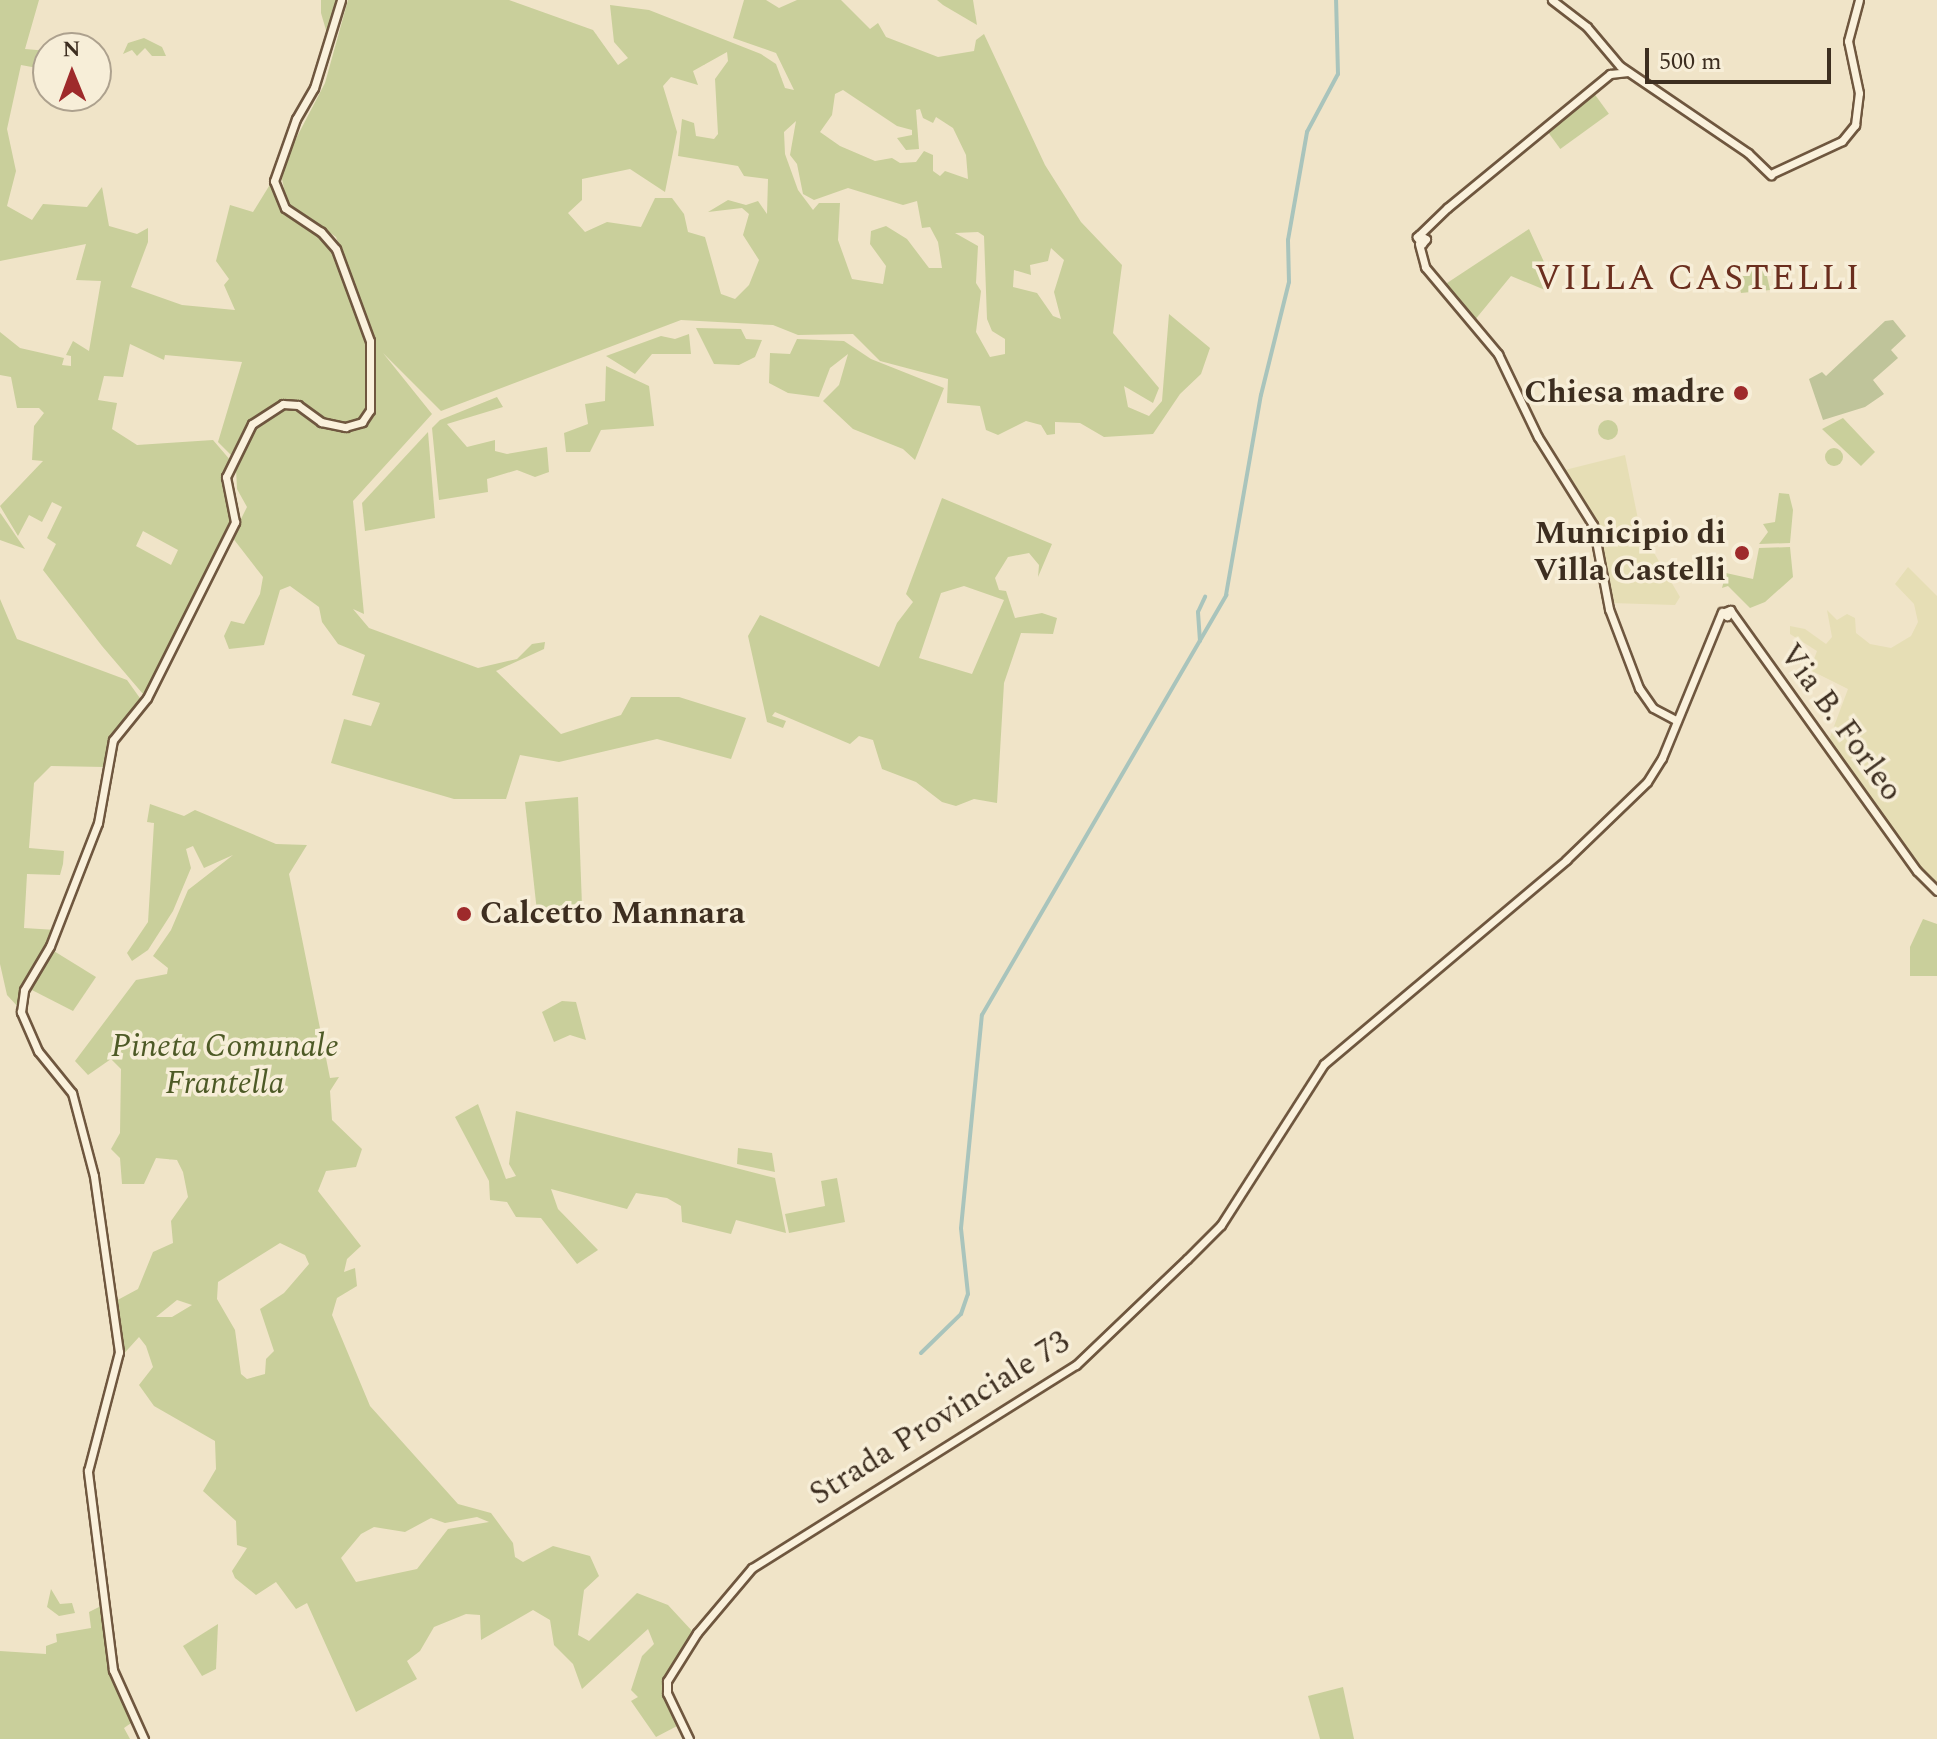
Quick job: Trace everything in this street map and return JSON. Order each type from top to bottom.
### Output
[{"type":"main road","points":[[144,1739],[113,1670],[88,1471],[119,1355],[94,1176],[72,1093],[38,1051],[21,1012],[24,990],[50,946],[98,823],[113,740],[147,698],[235,522],[226,477],[252,424],[283,404],[298,405],[321,422],[345,427],[362,422],[370,410],[370,341],[336,249],[321,232],[285,208],[274,181],[296,119],[314,88],[341,0]]},
{"type":"main road","points":[[1552,0],[1587,27],[1612,59],[1614,70]]},
{"type":"main road","points":[[1677,721],[1664,715],[1641,693],[1609,609],[1593,525],[1538,437],[1491,346],[1433,277],[1420,256],[1422,240],[1426,227],[1614,70],[1628,72],[1772,173],[1842,141],[1855,125],[1859,93],[1848,41],[1859,0]]},
{"type":"main road","name":"Via B. Forleo","points":[[1683,706],[1724,615],[1737,620],[1917,871],[1937,891]]},
{"type":"main road","points":[[1664,715],[1683,706]]},
{"type":"main road","points":[[1671,734],[1683,706]]},
{"type":"main road","points":[[1664,715],[1671,734]]},
{"type":"main road","name":"Strada Provinciale 73","points":[[689,1739],[667,1693],[667,1681],[697,1633],[752,1568],[1086,1357],[1221,1225],[1317,1072],[1566,860],[1647,782],[1671,734]]},
{"type":"shaded area","points":[[1625,455],[1640,529],[1680,597],[1675,605],[1611,603],[1598,526],[1565,470]]},
{"type":"shaded area","points":[[1908,567],[1937,596],[1937,891],[1827,745],[1848,689],[1810,670],[1817,651],[1790,634],[1790,626],[1805,629],[1826,644],[1832,637],[1827,610],[1837,620],[1847,614],[1855,618],[1856,633],[1870,644],[1891,648],[1911,636],[1918,622],[1914,604],[1895,584]]},
{"type":"green space","points":[[0,0],[39,0],[25,49],[32,50],[32,67],[21,65],[7,129],[16,171],[7,206],[32,220],[43,204],[87,207],[102,187],[109,226],[137,234],[148,228],[148,242],[131,287],[182,305],[235,310],[224,285],[229,279],[216,261],[230,205],[253,212],[274,178],[277,200],[288,212],[332,244],[367,333],[370,402],[361,422],[333,425],[299,404],[284,403],[255,419],[233,457],[218,442],[242,362],[165,355],[164,360],[130,344],[123,377],[104,376],[98,400],[117,403],[112,429],[137,445],[213,440],[231,461],[227,472],[235,518],[148,693],[143,694],[43,570],[56,544],[47,538],[62,507],[52,502],[42,522],[29,515],[18,536],[0,506],[43,461],[32,460],[34,426],[44,413],[39,408],[17,408],[11,377],[0,375],[0,332],[20,348],[64,358],[62,365],[71,366],[71,356],[66,355],[73,341],[89,351],[101,281],[76,280],[86,244],[0,261]],"holes":[[[143,531],[178,550],[171,565],[136,546]]]},
{"type":"green space","points":[[321,0],[341,0],[328,37],[321,13]]},
{"type":"green space","points":[[348,0],[509,0],[593,30],[618,65],[628,58],[614,42],[610,5],[649,10],[761,54],[776,64],[785,88],[794,90],[776,53],[733,38],[744,0],[766,0],[779,8],[797,0],[841,0],[870,29],[878,23],[886,37],[938,57],[974,51],[976,40],[984,34],[1045,165],[1081,222],[1122,265],[1113,333],[1159,388],[1153,403],[1124,386],[1128,407],[1149,416],[1162,401],[1169,314],[1210,348],[1201,374],[1180,394],[1153,434],[1104,437],[1080,423],[1055,422],[1055,434],[1047,435],[1041,425],[1026,421],[998,435],[986,430],[980,406],[947,403],[948,379],[880,361],[853,334],[798,335],[773,325],[681,320],[441,411],[383,353],[432,414],[353,501],[364,614],[353,609],[369,628],[478,668],[517,659],[532,644],[545,642],[544,649],[496,671],[561,734],[621,715],[631,697],[679,697],[746,718],[731,759],[657,739],[559,762],[520,755],[506,799],[454,799],[331,763],[344,719],[371,726],[380,703],[352,695],[365,655],[338,644],[322,622],[319,607],[290,586],[280,590],[264,645],[229,649],[224,636],[231,621],[244,624],[260,594],[263,577],[232,537],[247,507],[237,489],[236,469],[254,425],[278,409],[295,409],[321,427],[359,428],[374,406],[374,348],[336,237],[287,203],[282,179],[289,152],[325,83]],"holes":[[[727,52],[728,61],[715,79],[718,134],[714,139],[696,136],[694,123],[682,119],[678,156],[738,166],[744,176],[768,179],[767,214],[758,201],[746,205],[728,200],[708,212],[742,208],[749,214],[743,235],[759,260],[749,285],[735,299],[721,294],[705,237],[688,232],[684,214],[672,198],[655,198],[641,227],[607,222],[585,232],[568,213],[582,200],[582,179],[630,169],[665,192],[677,132],[663,86],[671,77],[698,85],[693,71]],[[843,90],[897,126],[912,130],[912,135],[897,138],[906,150],[919,149],[916,110],[920,109],[923,118],[933,123],[936,117],[953,128],[966,155],[968,179],[945,171],[940,176],[933,171],[933,155],[924,151],[916,162],[900,163],[892,158],[875,161],[840,146],[820,132],[832,115],[835,94]],[[796,121],[790,155],[797,164],[803,194],[814,200],[848,188],[903,205],[917,201],[922,228],[930,227],[938,242],[942,268],[929,268],[907,239],[886,226],[871,231],[870,244],[886,266],[883,284],[852,279],[838,240],[840,203],[819,203],[813,210],[798,190],[785,154],[784,132]],[[978,232],[984,236],[987,319],[992,331],[1005,339],[1005,354],[990,357],[976,332],[981,291],[976,283],[978,246],[955,233]],[[1051,248],[1064,260],[1054,292],[1061,319],[1053,316],[1037,293],[1013,287],[1014,270],[1031,275],[1030,265],[1048,261]]]},
{"type":"green space","points":[[937,0],[973,0],[977,25],[943,5]]},
{"type":"green space","points":[[144,38],[162,47],[166,56],[152,56],[145,48],[137,56],[132,50],[123,54],[128,43]]},
{"type":"green space","points":[[1593,92],[1609,114],[1560,149],[1544,127]]},
{"type":"green space","points":[[1529,229],[1544,262],[1545,290],[1511,276],[1474,321],[1444,285]]},
{"type":"green space","points":[[1734,266],[1765,267],[1770,290],[1741,293]]},
{"type":"green space","points":[[1893,320],[1906,336],[1891,350],[1898,358],[1873,380],[1884,394],[1865,407],[1823,420],[1809,379],[1822,372],[1826,376],[1885,321]]},
{"type":"green space","points":[[696,328],[741,329],[746,339],[762,340],[755,357],[739,365],[714,364]]},
{"type":"green space","points":[[689,334],[691,354],[652,354],[635,374],[606,356],[661,336],[675,339]]},
{"type":"green space","points":[[797,339],[844,341],[871,359],[944,388],[915,460],[903,449],[853,429],[823,401],[839,385],[848,354],[830,368],[819,397],[788,393],[769,383],[770,353],[790,354]]},
{"type":"green space","points":[[606,366],[649,386],[654,426],[601,430],[590,452],[566,452],[564,433],[588,424],[585,404],[605,401]]},
{"type":"green space","points":[[497,397],[503,407],[447,424],[467,447],[495,440],[495,451],[507,454],[547,447],[549,472],[535,477],[517,470],[487,479],[488,492],[439,500],[432,428],[440,420]]},
{"type":"green space","points":[[1843,418],[1875,452],[1861,466],[1822,429]]},
{"type":"green space","points":[[1604,420],[1612,420],[1618,430],[1612,440],[1604,440],[1598,434],[1598,426]]},
{"type":"green space","points":[[428,432],[435,518],[365,531],[362,503]]},
{"type":"green space","points":[[1834,448],[1843,457],[1834,466],[1825,457]]},
{"type":"green space","points":[[1779,493],[1789,494],[1793,510],[1790,543],[1759,544],[1768,532],[1763,524],[1775,522]]},
{"type":"green space","points":[[942,498],[1052,544],[1038,577],[1039,565],[1029,553],[1008,557],[995,578],[999,590],[1006,591],[1015,618],[1042,613],[1057,618],[1053,634],[1021,633],[1004,683],[997,803],[974,799],[956,806],[942,802],[916,782],[882,769],[873,740],[859,736],[850,744],[775,712],[772,716],[786,721],[783,728],[767,722],[748,636],[760,615],[879,667],[897,623],[913,602],[906,594]],"holes":[[[964,586],[1004,600],[972,674],[919,658],[941,593]]]},
{"type":"green space","points":[[1,514],[25,549],[0,540]]},
{"type":"green space","points":[[1790,547],[1793,577],[1765,602],[1750,608],[1728,586],[1722,588],[1726,573],[1753,579],[1759,548]]},
{"type":"green space","points":[[0,599],[17,639],[127,680],[142,701],[112,739],[105,767],[51,766],[34,783],[29,848],[64,851],[60,875],[27,874],[24,928],[56,930],[19,1008],[7,995],[0,964]]},
{"type":"green space","points":[[578,797],[582,906],[538,921],[525,802]]},
{"type":"green space","name":"Pineta Comunale Frantella","points":[[150,804],[184,816],[195,810],[276,844],[307,845],[289,874],[330,1078],[339,1077],[330,1091],[332,1120],[362,1149],[356,1167],[326,1171],[318,1191],[361,1246],[347,1259],[344,1272],[355,1268],[357,1286],[337,1298],[332,1315],[370,1406],[458,1504],[491,1513],[513,1543],[515,1557],[523,1562],[553,1546],[590,1556],[599,1576],[584,1590],[578,1635],[589,1641],[637,1593],[668,1605],[693,1632],[663,1685],[681,1724],[656,1737],[631,1701],[638,1697],[631,1690],[642,1656],[654,1644],[648,1629],[582,1689],[573,1664],[554,1645],[550,1620],[533,1610],[481,1640],[480,1615],[466,1614],[434,1627],[420,1651],[407,1661],[417,1679],[356,1712],[307,1603],[296,1609],[276,1582],[256,1595],[235,1578],[232,1571],[247,1548],[237,1545],[236,1521],[203,1491],[216,1469],[215,1441],[154,1406],[139,1385],[153,1367],[146,1346],[139,1337],[120,1358],[112,1303],[138,1289],[153,1252],[173,1243],[171,1221],[188,1197],[183,1172],[177,1160],[156,1158],[144,1184],[122,1184],[120,1158],[111,1149],[120,1133],[121,1069],[111,1059],[88,1075],[75,1061],[136,980],[167,974],[168,968],[153,956],[171,930],[188,890],[233,855],[204,868],[193,846],[186,849],[191,868],[173,911],[148,950],[132,961],[127,953],[148,922],[154,823],[147,822]],"holes":[[[280,1243],[305,1255],[309,1264],[284,1293],[260,1309],[274,1351],[266,1359],[265,1374],[247,1379],[241,1374],[235,1330],[217,1299],[218,1282]],[[177,1300],[192,1305],[172,1317],[156,1317]],[[477,1517],[489,1522],[448,1529],[417,1569],[356,1582],[341,1558],[361,1534],[374,1527],[405,1532],[431,1518],[445,1523]]]},
{"type":"green space","points":[[1923,919],[1937,924],[1937,976],[1910,976],[1910,947]]},
{"type":"green space","points":[[49,948],[96,977],[73,1011],[28,988]]},
{"type":"green space","points":[[562,1001],[576,1002],[586,1040],[570,1035],[554,1042],[542,1012]]},
{"type":"green space","points":[[478,1104],[506,1179],[516,1176],[509,1164],[516,1111],[775,1178],[786,1233],[736,1220],[731,1234],[682,1222],[681,1206],[667,1198],[636,1193],[627,1209],[551,1189],[558,1209],[598,1250],[577,1264],[541,1218],[516,1217],[507,1202],[490,1200],[489,1181],[455,1117]]},
{"type":"green space","points":[[738,1148],[772,1153],[775,1172],[737,1164]]},
{"type":"green space","points":[[837,1178],[845,1222],[789,1233],[785,1214],[825,1206],[821,1181]]},
{"type":"green space","points":[[51,1589],[60,1604],[72,1603],[75,1613],[59,1616],[47,1607]]},
{"type":"green space","points":[[103,1605],[113,1675],[134,1721],[124,1728],[130,1739],[0,1739],[0,1651],[46,1654],[46,1646],[57,1642],[56,1634],[91,1628],[89,1612]]},
{"type":"green space","points":[[218,1624],[216,1669],[202,1676],[183,1646]]},
{"type":"green space","points":[[1343,1687],[1354,1739],[1320,1739],[1308,1696]]},
{"type":"waterway","points":[[921,1353],[961,1314],[968,1294],[961,1228],[982,1015],[1226,595],[1261,395],[1289,282],[1288,240],[1307,132],[1338,74],[1336,0]]},
{"type":"waterway","points":[[1200,641],[1198,612],[1205,597]]},
{"type":"place","name":"Chiesa madre","points":[[1741,393]]},
{"type":"place","name":"Municipio di Villa Castelli","points":[[1742,553]]},
{"type":"place","name":"Calcetto Mannara","points":[[464,914]]},
{"type":"district","name":"VILLA CASTELLI","points":[[1698,279]]}]
